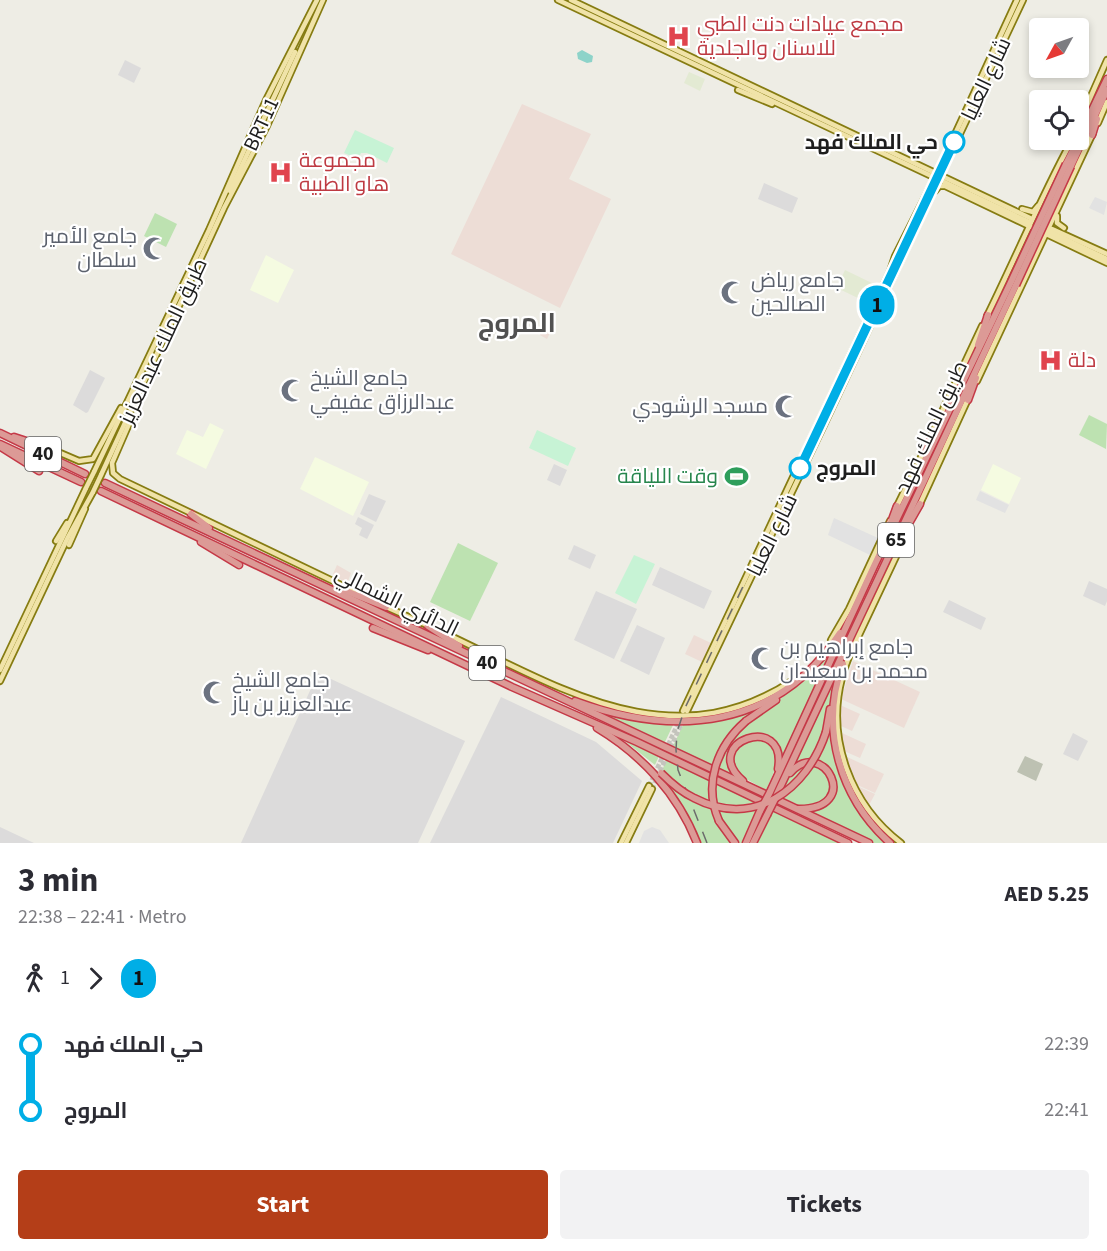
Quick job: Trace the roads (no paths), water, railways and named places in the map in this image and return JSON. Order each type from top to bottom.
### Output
[{"type":"highway","name":"طريق الملك فهد","points":[[746,843],[875,564],[1105,90],[1107,79]]},
{"type":"highway","points":[[1089,111],[1105,90]]},
{"type":"highway","points":[[1092,135],[1105,90]]},
{"type":"highway","name":"طريق الملك فهد","points":[[1089,119],[1105,90]]},
{"type":"highway","name":"طريق الملك فهد","points":[[1069,165],[1074,150]]},
{"type":"highway","name":"طريق الملك فهد","points":[[753,843],[885,566],[993,332],[1013,283]]},
{"type":"highway","points":[[969,370],[988,315]]},
{"type":"highway","points":[[968,400],[993,332]]},
{"type":"highway","points":[[923,453],[954,402]]},
{"type":"highway","points":[[0,433],[51,448]]},
{"type":"highway","name":"40","points":[[0,433],[85,474]]},
{"type":"highway","points":[[0,446],[39,471]]},
{"type":"highway","name":"40","points":[[0,446],[81,482]]},
{"type":"highway","name":"الدائري الشمالي","points":[[105,483],[869,843]]},
{"type":"highway","name":"الدائري الشمالي","points":[[101,491],[848,843]]},
{"type":"highway","points":[[885,566],[920,504]]},
{"type":"highway","points":[[875,564],[897,506]]},
{"type":"highway","points":[[191,514],[224,539]]},
{"type":"highway","points":[[189,532],[195,539],[239,565]]},
{"type":"highway","points":[[312,579],[386,607]]},
{"type":"highway","points":[[735,843],[719,821],[713,796],[716,764],[726,742],[746,721],[795,684],[823,658],[852,615]]},
{"type":"highway","points":[[573,713],[621,740],[686,794],[707,804],[734,808],[757,806],[778,798],[798,782],[816,758],[826,732],[838,676],[859,621]]},
{"type":"highway","points":[[428,626],[488,663]]},
{"type":"highway","points":[[373,628],[469,665]]},
{"type":"highway","points":[[838,676],[833,711],[836,754],[849,791],[863,814],[890,843]]},
{"type":"highway","points":[[531,684],[604,711],[632,718],[674,721],[716,718],[744,712],[795,684]]},
{"type":"highway","points":[[573,713],[618,742],[650,769],[670,793],[697,843]]},
{"type":"highway","name":"65","points":[[748,786],[734,771],[731,756],[742,740],[756,736],[772,743],[778,753],[778,766],[770,790]]},
{"type":"highway","points":[[782,783],[794,768],[804,762],[818,763],[831,774],[833,791],[825,804],[813,809],[796,809]]},
{"type":"main road","name":"طريق الملك عبدالعزيز","points":[[0,681],[67,536],[79,503],[162,328],[222,208],[267,126],[317,0]]},
{"type":"main road","name":"طريق الملك عبدالعزيز","points":[[0,670],[129,418],[214,230],[266,100],[322,0]]},
{"type":"main road","points":[[558,0],[1030,222]]},
{"type":"main road","points":[[571,0],[804,110],[1107,261]]},
{"type":"main road","name":"شارع العليا","points":[[935,182],[896,273],[685,711],[895,256],[935,182],[981,85],[1017,0]]},
{"type":"main road","name":"شارع العليا","points":[[991,62],[1023,0]]},
{"type":"main road","name":"BRT11","points":[[222,208],[304,33]]},
{"type":"main road","points":[[1089,101],[1107,60]]},
{"type":"main road","points":[[738,90],[816,122]]},
{"type":"main road","points":[[775,92],[804,110]]},
{"type":"main road","points":[[901,843],[868,812],[852,782],[841,752],[837,728],[837,700],[850,654],[1031,266],[1050,232],[1068,185],[1107,102]]},
{"type":"main road","name":"الدائري الشمالي","points":[[129,418],[112,463],[113,473],[120,479],[567,691],[603,705],[654,716],[710,715],[757,701],[793,680],[818,657],[840,626],[1066,150]]},
{"type":"main road","points":[[1052,177],[1047,193],[1053,200],[1059,199],[1068,185]]},
{"type":"main road","points":[[930,198],[942,185],[1015,219],[1030,222]]},
{"type":"main road","points":[[1022,209],[1033,212],[1042,199]]},
{"type":"main road","points":[[1059,208],[1056,221],[1064,228]]},
{"type":"main road","points":[[1015,219],[1025,228],[1024,240]]},
{"type":"main road","points":[[1050,232],[1059,240]]},
{"type":"main road","points":[[1050,232],[1107,254]]},
{"type":"main road","points":[[1039,250],[1049,238],[1059,240],[1107,261]]},
{"type":"main road","points":[[1018,254],[1022,249],[1031,251],[1033,256],[1031,266]]},
{"type":"main road","points":[[895,256],[896,262],[901,259]]},
{"type":"main road","points":[[890,271],[894,266],[896,273]]},
{"type":"main road","points":[[51,448],[79,461],[93,459],[121,408],[111,436]]},
{"type":"main road","points":[[57,541],[79,503]]},
{"type":"main road","points":[[69,545],[85,507]]},
{"type":"main road","points":[[621,843],[650,788],[626,843]]},
{"type":"tunnel","points":[[81,482],[101,491]]},
{"type":"tunnel","points":[[652,789],[684,718]]},
{"type":"tunnel","points":[[649,786],[680,719]]},
{"type":"railway","points":[[707,843],[678,770],[677,732],[685,708],[747,578]]},
{"type":"metro line","name":"1","points":[[800,468],[954,142]]},
{"type":"place","name":"مجمع عيادات دنت الطبي للاسنان والجلدية","points":[[679,36]]},
{"type":"place","name":"حي الملك فهد","points":[[954,142]]},
{"type":"place","name":"مجموعة هاو الطبية","points":[[281,172]]},
{"type":"place","name":"جامع الأمير سلطان","points":[[155,248]]},
{"type":"place","name":"جامع رياض الصالحين","points":[[733,292]]},
{"type":"place","name":"دلة","points":[[1050,360]]},
{"type":"place","name":"جامع الشيخ عبدالرزاق عفيفي","points":[[292,390]]},
{"type":"place","name":"مسجد الرشودي","points":[[786,406]]},
{"type":"place","name":"المروج","points":[[800,468]]},
{"type":"place","name":"وقت اللياقة","points":[[736,476]]},
{"type":"place","name":"جامع إبراهيم بن محمد بن سعيدان","points":[[762,659]]},
{"type":"place","name":"جامع الشيخ عبدالعزيز بن باز","points":[[214,692]]},
{"type":"district","name":"المروج","points":[[517,323]]}]
